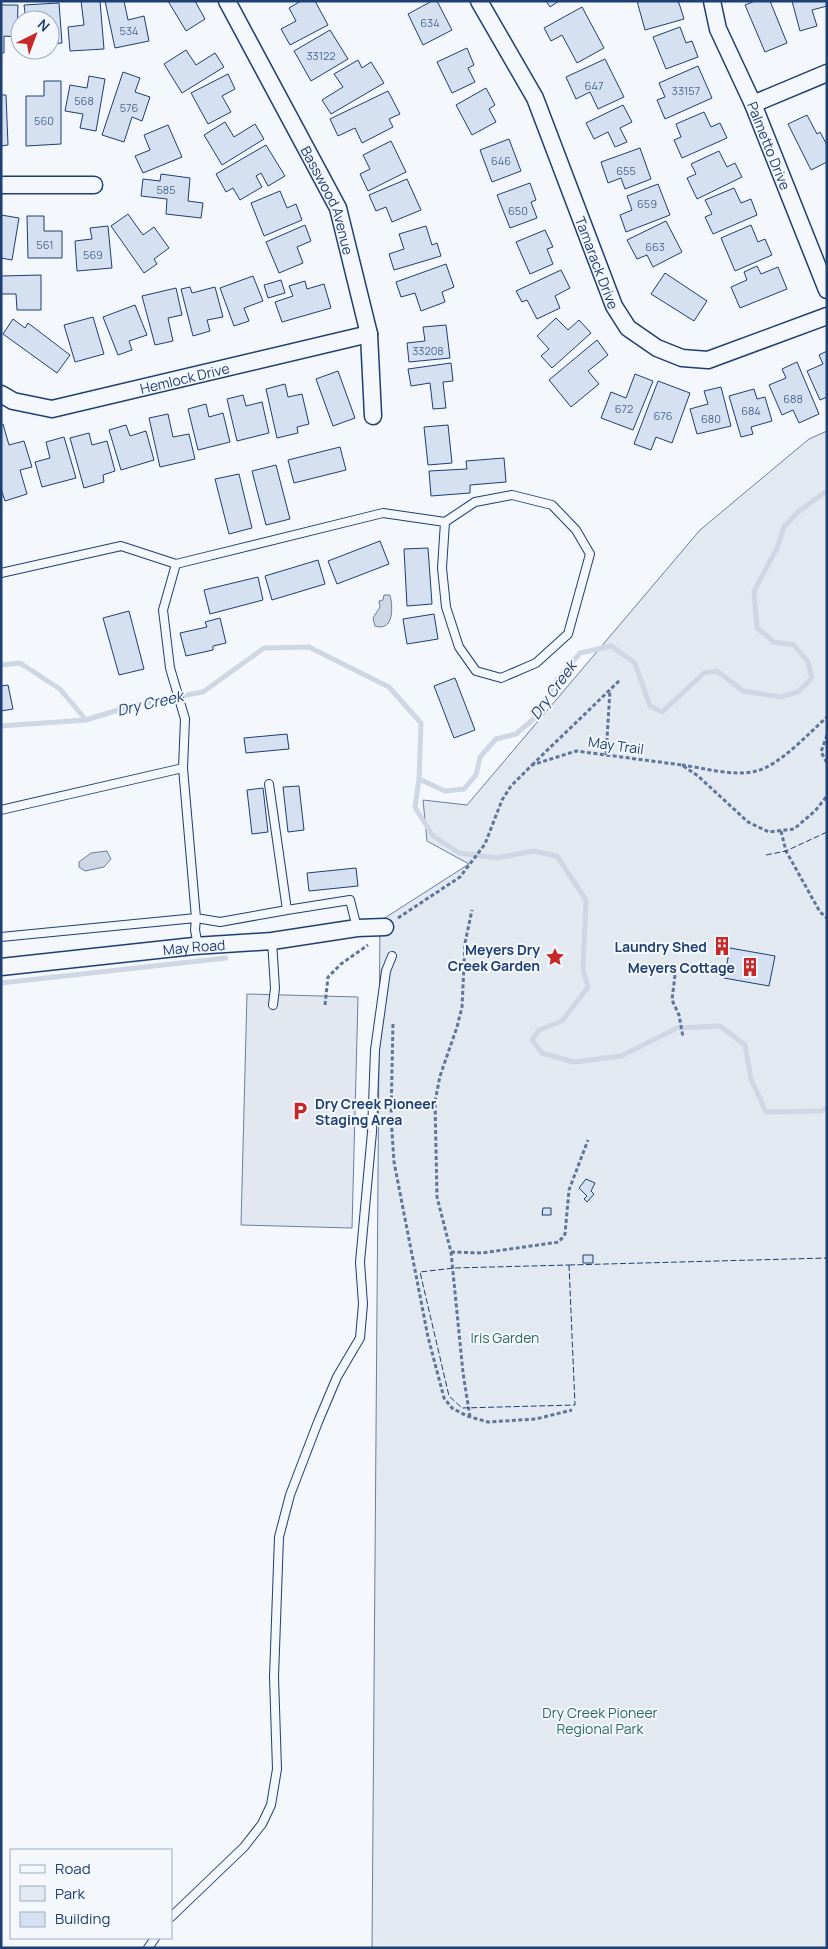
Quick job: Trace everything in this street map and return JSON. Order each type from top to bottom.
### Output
[{"type":"street","name":"Basswood Avenue","points":[[228,1],[338,208],[369,334],[373,416]]},
{"type":"street","name":"Tamarack Drive","points":[[479,1],[535,98],[614,306],[628,328],[657,348],[682,358],[708,360],[827,316]]},
{"type":"street","name":"Palmetto Drive","points":[[712,1],[718,30],[753,104],[827,290]]},
{"type":"street","points":[[753,104],[827,73]]},
{"type":"street","points":[[1,185],[94,186]]},
{"type":"street","name":"Hemlock Drive","points":[[1,394],[13,401],[52,409],[369,334]]},
{"type":"street","name":"May Road","points":[[1,967],[272,940],[357,928],[385,927]]},
{"type":"lane","points":[[1,573],[121,546],[176,564],[383,513],[445,522],[475,502],[512,494],[552,505],[576,530],[590,554],[568,634],[536,662],[502,678],[476,671],[459,648],[446,607],[442,568],[445,522]]},
{"type":"lane","points":[[176,564],[163,610],[170,668],[185,719],[183,768],[196,918],[195,930],[198,946]]},
{"type":"lane","points":[[1,810],[183,768]]},
{"type":"lane","points":[[269,784],[287,910]]},
{"type":"lane","points":[[1,937],[196,918],[220,922],[350,900],[357,928]]},
{"type":"lane","points":[[272,940],[275,988],[273,1005]]},
{"type":"lane","points":[[172,1916],[244,1847],[262,1824],[271,1805],[277,1769],[274,1677],[279,1537],[290,1495],[318,1422],[337,1377],[360,1338],[363,1304],[360,1262],[371,1142],[375,1050],[386,971],[392,956]]},
{"type":"path","points":[[532,766],[620,680]]},
{"type":"path","points":[[606,755],[610,689]]},
{"type":"path","points":[[682,765],[735,772],[756,771],[770,764],[791,749],[827,717]]},
{"type":"path","points":[[827,735],[821,752],[827,763]]},
{"type":"path","name":"May Trail","points":[[325,1005],[328,978],[341,964],[372,942],[385,927],[460,877],[485,844],[502,800],[511,786],[532,766],[576,751],[682,765],[698,776],[748,822],[769,832],[781,831]]},
{"type":"path","points":[[827,796],[815,811],[794,829],[781,831],[786,851],[820,912],[827,918]]},
{"type":"path","points":[[470,1417],[463,1374],[451,1252],[437,1197],[435,1102],[440,1076],[457,1028],[462,1007],[465,943],[472,910]]},
{"type":"path","points":[[675,975],[672,1000],[679,1015],[683,1037]]},
{"type":"path","points":[[393,1014],[391,1117],[394,1162],[439,1383],[444,1398],[452,1408],[470,1417],[488,1422],[536,1419],[572,1410]]},
{"type":"path","points":[[451,1252],[482,1253],[559,1242],[565,1234],[569,1190],[588,1140]]},
{"type":"green space","name":"Dry Creek Pioneer Regional Park","points":[[827,431],[827,1948],[372,1948],[380,921],[469,864],[427,841],[423,800],[467,805],[700,530],[809,439]]},
{"type":"shaded area","points":[[384,595],[390,595],[391,617],[386,625],[381,627],[375,626],[373,618],[380,607],[379,601],[383,600]]},
{"type":"shaded area","points":[[107,851],[111,859],[104,867],[85,871],[79,867],[79,862],[91,853]]},
{"type":"shaded area","name":"Dry Creek Pioneer Staging Area","points":[[247,994],[358,997],[352,1228],[241,1225]]},
{"type":"building","points":[[81,1],[100,1],[104,49],[70,51],[68,27],[84,25]]},
{"type":"building","points":[[105,1],[124,1],[128,20],[144,16],[149,41],[115,48]]},
{"type":"building","points":[[168,1],[195,1],[205,19],[186,31]]},
{"type":"building","points":[[301,1],[315,1],[328,25],[290,45],[281,29],[296,21],[289,8]]},
{"type":"building","points":[[432,1],[437,1],[452,30],[423,45],[408,14]]},
{"type":"building","points":[[546,1],[559,1],[550,7]]},
{"type":"building","points":[[637,1],[676,1],[679,3],[684,19],[645,30]]},
{"type":"building","points":[[755,1],[770,1],[787,43],[765,52],[745,5]]},
{"type":"building","points":[[792,1],[827,1],[827,6],[812,10],[817,26],[800,31]]},
{"type":"building","points":[[59,3],[60,10],[25,10],[24,5]]},
{"type":"building","points":[[1,5],[18,5],[18,10],[10,10],[10,36],[4,36],[4,53],[1,53]]},
{"type":"building","points":[[582,7],[604,48],[577,63],[562,35],[551,41],[544,28]]},
{"type":"building","points":[[60,16],[62,43],[60,43]]},
{"type":"building","points":[[680,27],[686,43],[692,41],[698,57],[666,69],[653,37]]},
{"type":"building","points":[[330,30],[348,59],[311,81],[294,51]]},
{"type":"building","points":[[467,48],[474,65],[468,68],[475,82],[452,93],[437,62]]},
{"type":"building","points":[[186,50],[196,65],[215,53],[224,67],[182,93],[164,64]]},
{"type":"building","points":[[605,59],[624,97],[598,109],[590,92],[576,99],[566,77]]},
{"type":"building","points":[[358,60],[362,68],[371,62],[384,83],[331,114],[322,100],[343,87],[334,74]]},
{"type":"building","points":[[698,66],[712,98],[665,119],[657,100],[665,97],[659,83]]},
{"type":"building","points":[[123,72],[140,78],[135,92],[150,97],[142,121],[132,117],[124,142],[102,135]]},
{"type":"building","points":[[228,74],[235,89],[222,96],[231,112],[208,124],[191,93]]},
{"type":"building","points":[[89,76],[105,79],[96,131],[80,128],[83,114],[65,111],[70,85],[87,88]]},
{"type":"building","points":[[44,81],[61,81],[61,144],[26,146],[26,96],[44,96]]},
{"type":"building","points":[[486,88],[495,105],[489,109],[496,122],[472,135],[456,105]]},
{"type":"building","points":[[388,91],[400,114],[389,119],[393,127],[362,143],[355,128],[338,136],[330,119]]},
{"type":"building","points":[[1,95],[6,95],[8,145],[1,146]]},
{"type":"building","points":[[623,105],[632,122],[620,128],[627,142],[615,147],[608,132],[594,139],[586,123]]},
{"type":"building","points":[[704,112],[711,127],[720,123],[727,138],[682,158],[674,140],[681,137],[676,124]]},
{"type":"building","points":[[807,115],[817,134],[820,132],[827,145],[827,162],[811,170],[788,124]]},
{"type":"building","points":[[225,122],[234,137],[255,124],[264,139],[222,165],[204,135]]},
{"type":"building","points":[[168,125],[182,157],[143,173],[135,156],[150,150],[144,135]]},
{"type":"building","points":[[509,139],[521,171],[492,182],[480,150]]},
{"type":"building","points":[[391,141],[406,172],[368,191],[360,174],[370,169],[363,155]]},
{"type":"building","points":[[266,145],[285,176],[268,186],[261,173],[256,176],[262,187],[240,200],[233,188],[226,192],[216,174]]},
{"type":"building","points":[[640,148],[651,179],[625,189],[621,178],[608,183],[601,162]]},
{"type":"building","points":[[719,151],[727,167],[735,163],[742,177],[697,199],[687,178],[696,174],[691,164]]},
{"type":"building","points":[[161,174],[190,178],[188,201],[203,203],[201,218],[166,214],[167,199],[141,196],[143,179],[160,181]]},
{"type":"building","points":[[407,179],[421,210],[392,222],[386,207],[376,211],[369,195]]},
{"type":"building","points":[[530,183],[536,200],[531,202],[537,218],[510,228],[497,195]]},
{"type":"building","points":[[658,184],[670,215],[626,232],[620,215],[632,210],[627,196]]},
{"type":"building","points":[[734,188],[741,203],[751,199],[757,215],[713,234],[705,217],[712,214],[705,200]]},
{"type":"building","points":[[280,191],[287,208],[296,204],[302,220],[264,236],[251,203]]},
{"type":"building","points":[[128,214],[143,235],[154,227],[169,248],[154,259],[157,264],[144,273],[111,226]]},
{"type":"building","points":[[1,215],[19,218],[12,260],[1,258]]},
{"type":"building","points":[[27,216],[44,216],[44,231],[62,231],[62,258],[28,258]]},
{"type":"building","points":[[666,221],[682,252],[653,267],[647,255],[637,259],[627,240]]},
{"type":"building","points":[[305,225],[311,241],[297,247],[303,263],[279,273],[266,242]]},
{"type":"building","points":[[751,225],[758,242],[765,239],[772,255],[735,271],[721,238]]},
{"type":"building","points":[[108,226],[112,268],[77,271],[75,241],[92,239],[90,228]]},
{"type":"building","points":[[426,226],[432,245],[437,243],[441,256],[394,270],[389,254],[404,249],[399,234]]},
{"type":"building","points":[[545,230],[553,247],[547,249],[553,264],[530,274],[516,242]]},
{"type":"building","points":[[446,264],[454,287],[442,292],[445,302],[421,311],[415,293],[401,297],[396,282]]},
{"type":"building","points":[[757,266],[761,274],[778,267],[787,289],[740,308],[731,287],[747,280],[744,272]]},
{"type":"building","points":[[561,270],[570,288],[555,296],[560,308],[537,319],[527,300],[522,302],[516,291]]},
{"type":"building","points":[[665,273],[707,301],[694,321],[651,294]]},
{"type":"building","points":[[41,275],[41,310],[17,310],[16,294],[1,294],[1,276]]},
{"type":"building","points":[[253,276],[263,301],[244,308],[249,321],[234,326],[220,288]]},
{"type":"building","points":[[281,280],[285,293],[268,298],[264,285]]},
{"type":"building","points":[[305,281],[307,289],[324,284],[331,308],[282,322],[275,302],[293,296],[289,286]]},
{"type":"building","points":[[190,287],[192,293],[215,287],[223,317],[207,320],[210,331],[193,336],[181,289]]},
{"type":"building","points":[[176,288],[182,315],[168,318],[173,341],[155,345],[142,296]]},
{"type":"building","points":[[135,305],[147,335],[129,341],[132,350],[118,355],[103,317]]},
{"type":"building","points":[[93,317],[104,354],[75,362],[64,325]]},
{"type":"building","points":[[556,318],[568,330],[579,320],[591,333],[552,368],[541,356],[549,349],[537,336]]},
{"type":"building","points":[[13,319],[25,328],[28,323],[70,355],[57,373],[3,334]]},
{"type":"building","points":[[446,325],[450,358],[409,362],[407,343],[425,341],[423,327]]},
{"type":"building","points":[[597,340],[608,355],[588,371],[599,384],[571,407],[549,380]]},
{"type":"building","points":[[827,351],[827,397],[820,400],[807,371],[823,364],[819,355]]},
{"type":"building","points":[[797,362],[819,414],[799,423],[793,410],[782,415],[769,385],[786,378],[782,369]]},
{"type":"building","points":[[451,363],[453,381],[443,382],[446,408],[433,409],[430,383],[411,386],[408,369]]},
{"type":"building","points":[[338,371],[355,418],[333,426],[316,379]]},
{"type":"building","points":[[635,374],[653,381],[633,430],[601,418],[611,392],[626,398]]},
{"type":"building","points":[[658,381],[690,393],[672,443],[656,437],[651,450],[634,444]]},
{"type":"building","points":[[285,384],[288,397],[302,394],[309,424],[297,427],[298,433],[277,438],[266,389]]},
{"type":"building","points":[[721,387],[731,426],[697,434],[690,409],[708,404],[704,391]]},
{"type":"building","points":[[754,389],[757,399],[765,397],[772,421],[751,427],[753,434],[741,437],[729,396]]},
{"type":"building","points":[[243,395],[246,406],[262,402],[269,433],[237,441],[227,399]]},
{"type":"building","points":[[206,404],[209,417],[223,413],[230,442],[198,450],[188,409]]},
{"type":"building","points":[[168,414],[173,437],[189,434],[195,459],[160,467],[149,418]]},
{"type":"building","points":[[1,424],[3,424],[9,445],[24,441],[32,467],[20,470],[27,494],[5,501],[1,489]]},
{"type":"building","points":[[126,425],[130,436],[146,431],[154,460],[121,470],[109,430]]},
{"type":"building","points":[[448,425],[452,463],[428,465],[424,427]]},
{"type":"building","points":[[89,433],[92,445],[107,441],[115,471],[103,475],[104,482],[84,488],[70,438]]},
{"type":"building","points":[[64,437],[76,478],[42,487],[35,462],[50,458],[46,442]]},
{"type":"building","points":[[340,447],[346,470],[294,483],[288,460]]},
{"type":"building","points":[[504,458],[506,482],[470,485],[470,493],[431,496],[429,471],[467,469],[466,461]]},
{"type":"building","points":[[276,465],[290,519],[266,525],[252,471]]},
{"type":"building","points":[[239,474],[252,528],[229,534],[215,479]]},
{"type":"building","points":[[380,541],[389,564],[337,584],[328,561]]},
{"type":"building","points":[[428,548],[432,604],[407,606],[404,549]]},
{"type":"building","points":[[318,560],[325,584],[272,600],[265,576]]},
{"type":"building","points":[[258,577],[263,600],[210,614],[204,590]]},
{"type":"building","points":[[129,611],[144,669],[119,675],[103,618]]},
{"type":"building","points":[[434,614],[438,639],[407,644],[403,619]]},
{"type":"building","points":[[220,618],[226,643],[213,646],[213,650],[186,656],[180,633],[207,627],[205,622]]},
{"type":"building","points":[[455,678],[475,730],[454,738],[434,686]]},
{"type":"building","points":[[8,685],[13,709],[1,711],[1,686]]},
{"type":"building","points":[[287,734],[289,749],[246,753],[244,738]]},
{"type":"building","points":[[299,786],[304,830],[288,832],[283,787]]},
{"type":"building","points":[[263,788],[268,832],[252,834],[247,790]]},
{"type":"building","points":[[356,868],[358,886],[309,891],[307,873]]},
{"type":"building","name":"Laundry Shed","points":[[719,940],[727,942],[725,953],[716,951]]},
{"type":"building","name":"Meyers Cottage","points":[[730,948],[775,956],[769,986],[724,978]]},
{"type":"building","points":[[586,1179],[595,1183],[591,1191],[594,1194],[587,1202],[584,1199],[587,1196],[579,1188]]},
{"type":"building","points":[[543,1208],[551,1208],[551,1215],[542,1215]]},
{"type":"building","points":[[583,1255],[593,1255],[593,1263],[583,1263]]},
{"type":"waterway","name":"Dry Creek","points":[[419,779],[445,791],[464,789],[476,775],[480,757],[496,739],[516,734],[537,716],[556,681],[580,653],[611,646],[635,663],[650,706],[662,712],[704,673],[717,671],[743,691],[781,697],[798,692],[812,678],[808,662],[794,645],[774,642],[757,628],[754,591],[777,548],[784,527],[799,511],[827,491]]},
{"type":"waterway","points":[[1,726],[86,720],[134,705],[203,692],[264,648],[309,647],[389,687],[421,723],[419,779],[415,807],[432,835],[459,853],[497,858],[533,851],[557,856],[586,900],[583,969],[588,987],[562,1021],[539,1030],[532,1040],[542,1053],[574,1062],[621,1056],[677,1028],[720,1026],[745,1045],[751,1079],[766,1112],[821,1111],[827,1108]]},
{"type":"waterway","name":"Dry Creek","points":[[1,665],[20,663],[60,689],[86,720]]},
{"type":"waterway","points":[[1,983],[226,958]]},
{"type":"fence","points":[[766,855],[786,851],[827,832]]},
{"type":"fence","points":[[569,1265],[827,1258]]},
{"type":"fence","points":[[569,1265],[575,1405],[462,1408],[449,1396],[420,1272],[454,1268],[569,1265]]},
{"type":"place","name":"Laundry Shed","points":[[722,946]]},
{"type":"place","name":"Meyers Dry Creek Garden","points":[[555,957]]},
{"type":"place","name":"Meyers Cottage","points":[[750,967]]},
{"type":"place","name":"Dry Creek Pioneer Staging Area","points":[[300,1111]]},
{"type":"park label","name":"Iris Garden","points":[[505,1337]]}]
